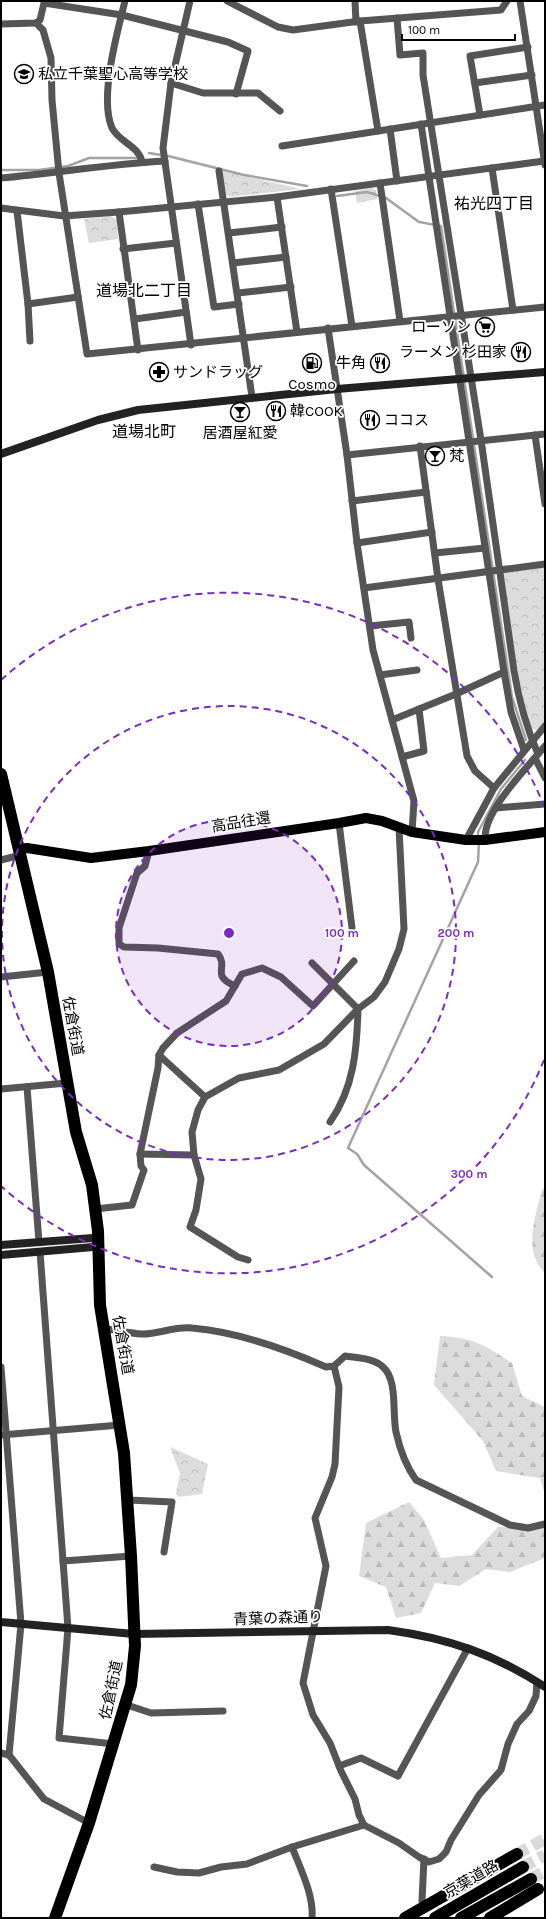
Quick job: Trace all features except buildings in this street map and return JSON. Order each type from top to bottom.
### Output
[{"type":"highway","name":"佐倉街道","points":[[1,774],[18,854],[48,972],[76,1132],[92,1185],[96,1208],[100,1305],[120,1425],[128,1500],[131,1556],[134,1672],[127,1705],[89,1822],[55,1918]]},
{"type":"highway","points":[[405,1918],[517,1854]]},
{"type":"highway","name":"京葉道路","points":[[435,1918],[523,1867]]},
{"type":"highway","name":"京葉道路","points":[[461,1918],[531,1878]]},
{"type":"highway","points":[[490,1918],[538,1889]]},
{"type":"main road","name":"高品往還","points":[[18,854],[27,848],[84,858],[149,852],[366,818],[382,821],[412,832],[466,840]]},
{"type":"main road","points":[[466,840],[484,840],[545,832]]},
{"type":"street","points":[[125,1],[109,75],[107,106],[112,129],[138,153],[142,162]]},
{"type":"street","points":[[190,1],[171,83],[164,138],[165,161],[191,345]]},
{"type":"street","points":[[227,1],[278,27],[287,29],[358,21],[501,10],[506,1]]},
{"type":"street","points":[[355,1],[378,131]]},
{"type":"street","points":[[1,208],[64,216],[119,212],[277,197],[492,168],[545,163],[520,1]]},
{"type":"street","points":[[1,24],[36,23],[40,20],[45,2],[122,15],[228,42],[248,51],[236,94]]},
{"type":"street","points":[[397,18],[400,55],[423,53],[423,75],[481,440],[504,672],[511,712],[524,750]]},
{"type":"street","points":[[36,23],[43,30],[51,58],[52,100],[58,168],[64,216],[87,354],[191,345],[244,337],[545,307]]},
{"type":"street","points":[[480,115],[470,56],[528,47]]},
{"type":"street","points":[[475,83],[532,75]]},
{"type":"street","points":[[171,83],[203,93],[258,93],[280,111]]},
{"type":"street","points":[[282,146],[545,105]]},
{"type":"street","points":[[421,124],[485,548],[494,571],[519,703],[545,778]]},
{"type":"street","points":[[390,129],[397,181]]},
{"type":"street","points":[[1,178],[58,168],[84,168],[165,161]]},
{"type":"street","points":[[492,168],[513,310]]},
{"type":"street","points":[[219,171],[252,397]]},
{"type":"street","points":[[380,183],[400,321]]},
{"type":"street","points":[[331,190],[352,326]]},
{"type":"street","points":[[277,197],[297,332]]},
{"type":"street","points":[[198,204],[214,307],[239,304]]},
{"type":"street","points":[[17,211],[28,304],[30,340]]},
{"type":"street","points":[[119,212],[123,249],[135,319],[138,350]]},
{"type":"street","points":[[229,233],[282,227]]},
{"type":"street","points":[[123,249],[176,243]]},
{"type":"street","points":[[233,263],[286,257]]},
{"type":"street","points":[[238,293],[291,287]]},
{"type":"street","points":[[28,304],[78,297]]},
{"type":"street","points":[[135,319],[186,312]]},
{"type":"street","points":[[328,328],[347,455],[357,544],[373,650],[414,801],[412,832]]},
{"type":"street","points":[[1,454],[98,420],[138,410],[337,389],[545,372]]},
{"type":"street","points":[[347,455],[420,446],[545,434]]},
{"type":"street","points":[[535,435],[545,504]]},
{"type":"street","points":[[420,446],[438,579],[467,756],[476,771],[494,788]]},
{"type":"street","points":[[352,501],[426,492]]},
{"type":"street","points":[[357,544],[432,532]]},
{"type":"street","points":[[435,553],[485,548]]},
{"type":"street","points":[[364,588],[545,564]]},
{"type":"street","points":[[370,626],[409,622],[411,638]]},
{"type":"street","points":[[380,674],[417,670]]},
{"type":"street","points":[[392,720],[456,694],[504,672]]},
{"type":"street","points":[[402,757],[424,751],[419,709]]},
{"type":"street","points":[[466,840],[494,788],[545,726]]},
{"type":"street","points":[[484,840],[484,833],[503,795],[545,746]]},
{"type":"street","points":[[496,808],[545,804]]},
{"type":"street","points":[[338,823],[352,928]]},
{"type":"street","points":[[248,1260],[238,1257],[190,1227],[196,1210],[201,1179],[192,1143],[194,1120],[205,1097],[239,1078],[279,1070],[286,1067],[324,1044],[358,1009],[374,997],[385,982],[399,950],[404,929],[399,828]]},
{"type":"street","points":[[149,852],[145,866],[137,873],[119,928],[119,944],[124,948],[158,948],[218,954],[221,958],[222,977],[225,982],[235,986]]},
{"type":"street","points":[[1,860],[18,854]]},
{"type":"street","points":[[96,1208],[132,1205],[144,1170],[141,1166],[140,1154],[158,1068],[159,1055],[163,1048],[177,1033],[226,1001],[242,974],[262,968],[281,977],[313,1006],[354,961]]},
{"type":"street","points":[[312,963],[358,1009],[357,1051],[350,1083],[344,1100],[330,1122]]},
{"type":"street","points":[[1,977],[48,972]]},
{"type":"street","points":[[159,1055],[205,1097]]},
{"type":"street","points":[[1,1089],[67,1083]]},
{"type":"street","points":[[27,1087],[39,1242]]},
{"type":"street","points":[[140,1154],[194,1155]]},
{"type":"street","points":[[1,1245],[93,1238],[98,1242],[93,1248],[1,1255]]},
{"type":"street","points":[[40,1252],[68,1628],[59,1738],[114,1744]]},
{"type":"street","points":[[105,1329],[123,1330],[142,1334],[177,1327],[192,1328],[254,1339],[326,1367],[334,1366],[345,1356],[373,1361],[382,1366],[389,1373],[392,1384],[396,1431],[406,1466],[416,1480],[510,1525],[528,1528],[545,1524]]},
{"type":"street","points":[[334,1366],[339,1387],[334,1464],[332,1477],[315,1518],[326,1566],[303,1683],[313,1715],[330,1744],[355,1799],[358,1815],[364,1826],[399,1843],[429,1862],[439,1859],[446,1852],[451,1840],[479,1795],[501,1770],[508,1744],[517,1724],[531,1706],[536,1696],[538,1682]]},
{"type":"street","points":[[1,1367],[4,1435],[21,1624],[9,1754],[44,1799],[89,1822]]},
{"type":"street","points":[[4,1435],[120,1425]]},
{"type":"street","points":[[128,1500],[172,1502],[164,1552]]},
{"type":"street","points":[[63,1561],[131,1556]]},
{"type":"street","name":"青葉の森通り","points":[[1,1622],[134,1634],[388,1630],[429,1636],[468,1648],[494,1658],[545,1687]]},
{"type":"street","points":[[339,1766],[361,1758],[398,1776],[468,1648]]},
{"type":"street","points":[[127,1705],[151,1713],[223,1710]]},
{"type":"street","points":[[1,1753],[9,1754]]},
{"type":"street","points":[[154,1867],[177,1872],[199,1873],[221,1867],[247,1864],[292,1847],[364,1826]]},
{"type":"street","points":[[292,1847],[305,1880],[313,1911],[312,1918]]},
{"type":"street","points":[[422,1901],[424,1859]]},
{"type":"green space","points":[[222,171],[301,189],[229,197],[226,194]]},
{"type":"green space","points":[[372,188],[376,190],[377,199],[357,203],[355,191]]},
{"type":"green space","points":[[111,216],[117,220],[118,239],[89,243],[84,219]]},
{"type":"green space","points":[[545,567],[545,722],[538,730],[530,729],[522,702],[503,572]]},
{"type":"green space","points":[[545,1186],[545,1273],[538,1265],[534,1255],[533,1234],[536,1211],[542,1190]]},
{"type":"green space","points":[[440,1336],[470,1340],[486,1347],[512,1363],[522,1396],[545,1407],[545,1495],[540,1478],[496,1471],[483,1441],[434,1385]]},
{"type":"green space","points":[[170,1447],[208,1464],[202,1494],[179,1497],[176,1494],[180,1473]]},
{"type":"green space","points":[[409,1502],[424,1520],[441,1558],[472,1555],[498,1527],[545,1528],[545,1558],[510,1572],[486,1569],[459,1586],[435,1583],[421,1613],[396,1618],[386,1587],[359,1576],[366,1523]]},
{"type":"waterway","points":[[149,153],[161,155]]},
{"type":"waterway","points":[[168,156],[244,175],[307,186]]},
{"type":"waterway","points":[[1,170],[39,170],[68,166],[89,158],[137,158]]},
{"type":"waterway","points":[[337,196],[367,192],[386,198],[419,222],[441,226],[512,697],[526,740]]},
{"type":"waterway","points":[[478,837],[478,832],[501,789],[525,760]]},
{"type":"waterway","points":[[479,842],[478,862],[348,1148],[357,1154],[364,1165],[492,1277]]},
{"type":"tunnel","points":[[517,1854],[545,1839]]},
{"type":"tunnel","points":[[523,1867],[545,1855]]},
{"type":"tunnel","points":[[531,1879],[545,1871]]},
{"type":"tunnel","points":[[427,1904],[451,1918]]},
{"type":"place","name":"私立千葉聖心高等学校","points":[[24,74]]},
{"type":"place","name":"ローソン","points":[[485,327]]},
{"type":"place","name":"ラーメン 杉田家","points":[[521,352]]},
{"type":"place","name":"Cosmo","points":[[312,363]]},
{"type":"place","name":"牛角","points":[[380,363]]},
{"type":"place","name":"サンドラッグ","points":[[159,372]]},
{"type":"place","name":"韓COOK","points":[[276,411]]},
{"type":"place","name":"居酒屋紅愛","points":[[240,412]]},
{"type":"place","name":"ココス","points":[[370,420]]},
{"type":"place","name":"梵","points":[[435,456]]},
{"type":"district","name":"祐光四丁目","points":[[494,203]]},
{"type":"district","name":"道場北二丁目","points":[[144,290]]},
{"type":"district","name":"道場北町","points":[[144,431]]}]
